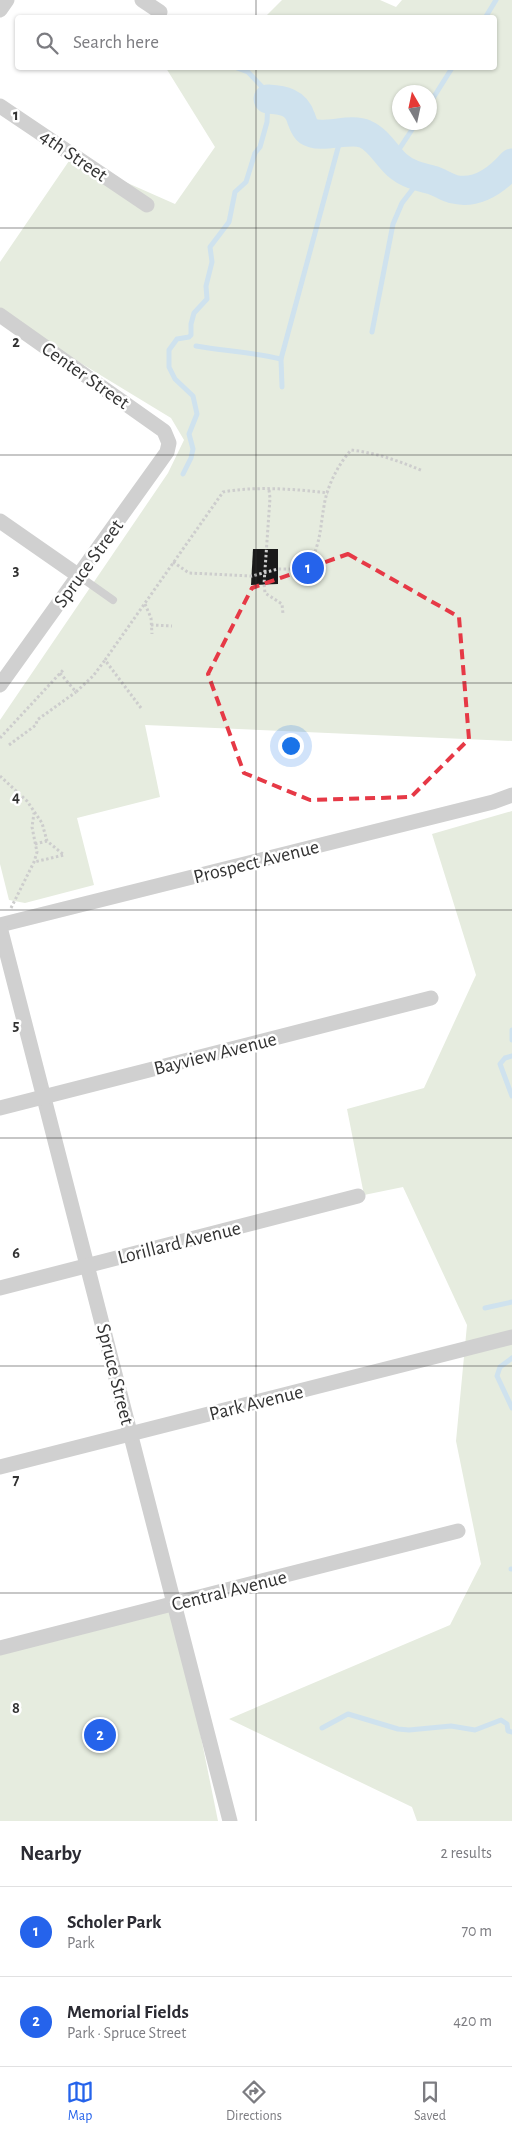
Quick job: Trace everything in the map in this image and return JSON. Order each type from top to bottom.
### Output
[{"type":"street","points":[[0,10],[7,0]]},
{"type":"street","points":[[142,0],[160,12]]},
{"type":"street","name":"4th Street","points":[[0,106],[147,205]]},
{"type":"street","name":"Center Street","points":[[0,315],[164,431],[168,438]]},
{"type":"street","name":"Spruce Street","points":[[0,685],[167,452],[168,438]]},
{"type":"street","points":[[0,521],[79,576]]},
{"type":"street","name":"Prospect Avenue","points":[[0,926],[493,802],[512,794]]},
{"type":"street","name":"Spruce Street","points":[[0,926],[230,1821]]},
{"type":"street","name":"Bayview Avenue","points":[[0,1108],[431,998]]},
{"type":"street","name":"Lorillard Avenue","points":[[0,1288],[358,1196]]},
{"type":"street","name":"Park Avenue","points":[[0,1467],[512,1337]]},
{"type":"street","name":"Central Avenue","points":[[0,1648],[458,1531]]},
{"type":"lane","points":[[79,576],[113,600]]},
{"type":"path","points":[[174,562],[188,574],[252,576],[278,569],[295,569],[311,562],[320,543],[324,503],[339,464],[352,450],[395,459],[423,471]]},
{"type":"path","points":[[9,745],[36,724],[37,720],[76,692],[93,676],[223,492],[240,488],[303,490],[328,494]]},
{"type":"path","points":[[269,490],[265,593],[282,604],[283,614]]},
{"type":"path","points":[[145,603],[152,634]]},
{"type":"path","points":[[151,625],[172,626]]},
{"type":"path","points":[[104,660],[141,708]]},
{"type":"path","points":[[0,738],[64,669]]},
{"type":"path","points":[[60,673],[76,692]]},
{"type":"path","points":[[0,776],[27,801],[42,823],[47,841],[64,855],[34,862]]},
{"type":"path","points":[[10,909],[34,862],[36,844],[32,827],[34,813]]},
{"type":"path","points":[[36,844],[47,841]]},
{"type":"highlighted area","points":[[348,554],[459,617],[469,739],[411,797],[310,800],[244,773],[208,674],[252,588]]},
{"type":"shaded area","points":[[282,0],[380,0],[396,7],[402,0],[512,0],[512,741],[145,725],[160,797],[77,818],[94,885],[25,903],[9,900],[0,864],[0,720],[168,473],[184,440],[171,418],[0,314],[0,262],[71,158],[175,204],[215,147],[167,70],[497,70],[497,15],[267,15]]},
{"type":"shaded area","points":[[512,811],[512,1821],[417,1821],[412,1807],[229,1719],[450,1625],[481,1564],[456,1441],[467,1325],[403,1187],[364,1195],[347,1109],[424,1088],[476,975],[432,834]]},
{"type":"shaded area","points":[[174,1604],[218,1821],[0,1821],[0,1648]]},
{"type":"building","points":[[253,549],[278,549],[278,584],[251,585]]},
{"type":"waterway","points":[[487,15],[496,0]]},
{"type":"waterway","points":[[183,474],[191,458],[193,449],[189,434],[197,414],[193,396],[175,379],[169,367],[169,350],[177,339],[191,335],[194,313],[207,299],[206,286],[212,262],[210,247],[229,222],[235,192],[246,182],[255,153],[260,147],[267,122],[268,99],[265,90],[248,72],[242,70]]},
{"type":"waterway","points":[[437,92],[451,70]]},
{"type":"waterway","points":[[268,99],[284,101],[296,108],[308,131],[320,134],[352,132],[365,134],[374,140],[405,171],[453,189],[470,190],[486,185],[512,163]]},
{"type":"waterway","points":[[392,160],[412,130]]},
{"type":"waterway","points":[[282,387],[281,359],[342,133]]},
{"type":"waterway","points":[[372,332],[393,224],[402,203],[422,177]]},
{"type":"waterway","points":[[196,346],[281,359]]},
{"type":"waterway","points":[[512,1030],[512,1040]]},
{"type":"waterway","points":[[512,1056],[505,1058],[500,1064],[512,1096]]},
{"type":"waterway","points":[[485,1308],[512,1302]]},
{"type":"waterway","points":[[512,1358],[500,1367],[497,1376],[512,1408]]},
{"type":"waterway","points":[[322,1728],[348,1714],[398,1729],[409,1730],[451,1726],[475,1730],[501,1720],[507,1724],[508,1731],[512,1732]]},
{"type":"place","name":"Scholer Park","points":[[308,568]]},
{"type":"place","name":"Memorial Fields","points":[[100,1735]]}]
